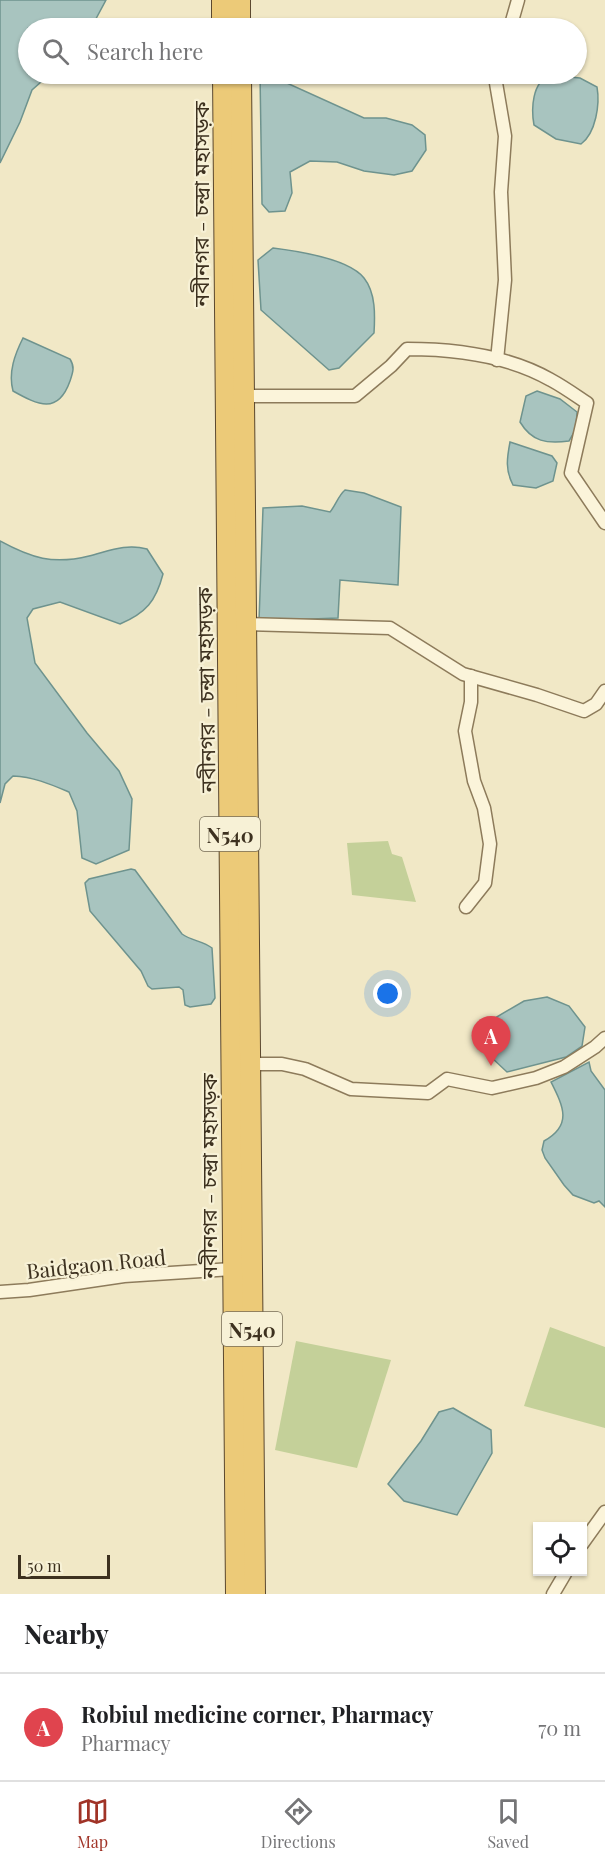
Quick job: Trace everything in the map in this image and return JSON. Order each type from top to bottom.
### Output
[{"type":"highway","points":[[222,0],[222,18]]},
{"type":"highway","points":[[240,0],[240,18]]},
{"type":"highway","name":"নবীনগর - চন্দ্রা মহাসড়ক","points":[[223,84],[236,1594]]},
{"type":"highway","name":"নবীনগর - চন্দ্রা মহাসড়ক","points":[[241,84],[255,1594]]},
{"type":"street","points":[[513,18],[518,0]]},
{"type":"street","points":[[496,84],[505,136],[501,192],[505,280],[497,360]]},
{"type":"street","points":[[243,396],[355,396],[407,349],[442,350],[497,360],[529,370],[550,379],[587,403],[571,473],[605,523]]},
{"type":"street","points":[[246,624],[390,628],[463,674],[584,711],[596,704],[605,691]]},
{"type":"street","points":[[466,907],[485,883],[490,844],[484,808],[474,781],[465,730],[471,702],[471,676]]},
{"type":"street","points":[[249,1064],[282,1064],[305,1069],[351,1089],[428,1094],[447,1079],[492,1088],[536,1078],[564,1067],[605,1038]]},
{"type":"street","name":"Baidgaon Road","points":[[0,1292],[124,1276],[232,1269]]},
{"type":"street","points":[[587,1537],[605,1512]]},
{"type":"street","points":[[553,1594],[564,1576]]},
{"type":"green space","points":[[388,841],[392,854],[402,857],[416,902],[352,895],[347,843]]},
{"type":"green space","points":[[550,1327],[605,1347],[605,1428],[524,1406]]},
{"type":"green space","points":[[296,1341],[391,1360],[357,1468],[275,1450]]},
{"type":"water","points":[[0,0],[106,0],[96,18],[18,18],[18,84],[39,84],[32,90],[20,122],[0,163]]},
{"type":"water","points":[[587,82],[597,87],[596,118],[590,133],[581,144],[556,139],[534,125],[533,104],[539,84],[587,84]]},
{"type":"water","points":[[260,84],[289,84],[364,118],[386,118],[412,125],[425,135],[426,150],[412,171],[394,175],[364,171],[337,162],[310,161],[290,172],[292,193],[285,211],[269,212],[262,204]]},
{"type":"water","points":[[273,248],[335,261],[357,271],[368,284],[374,305],[374,333],[339,368],[329,370],[261,310],[258,260]]},
{"type":"water","points":[[23,338],[70,359],[72,362],[73,370],[65,392],[53,403],[39,403],[13,391],[11,377],[13,363]]},
{"type":"water","points":[[537,391],[560,399],[577,412],[576,429],[569,441],[547,442],[535,438],[520,422],[526,396]]},
{"type":"water","points":[[510,442],[552,456],[557,463],[553,481],[536,488],[513,485],[507,464]]},
{"type":"water","points":[[345,490],[364,493],[401,507],[398,585],[340,580],[338,618],[259,621],[263,508],[302,506],[330,512]]},
{"type":"water","points":[[0,541],[32,556],[53,560],[76,559],[118,548],[139,547],[147,549],[163,574],[157,592],[149,605],[120,624],[60,602],[33,609],[27,618],[35,663],[87,733],[119,771],[132,799],[129,850],[96,864],[82,858],[77,811],[69,792],[35,779],[13,776],[5,784],[0,803]]},
{"type":"water","points":[[135,870],[182,934],[212,948],[215,998],[211,1004],[190,1007],[185,1005],[183,990],[179,987],[152,989],[148,986],[141,971],[90,911],[85,883],[89,879]]},
{"type":"water","points":[[547,997],[569,1006],[585,1027],[582,1046],[566,1057],[507,1072],[492,1058],[495,1018],[524,1001]]},
{"type":"water","points":[[589,1062],[591,1071],[605,1090],[605,1207],[599,1201],[594,1203],[573,1195],[545,1158],[542,1150],[544,1141],[553,1135],[562,1122],[562,1107],[551,1082]]},
{"type":"water","points":[[453,1408],[491,1430],[492,1453],[457,1515],[404,1501],[388,1484],[421,1441],[439,1412]]},
{"type":"place","name":"Robiul medicine corner, Pharmacy","points":[[491,1066]]}]
